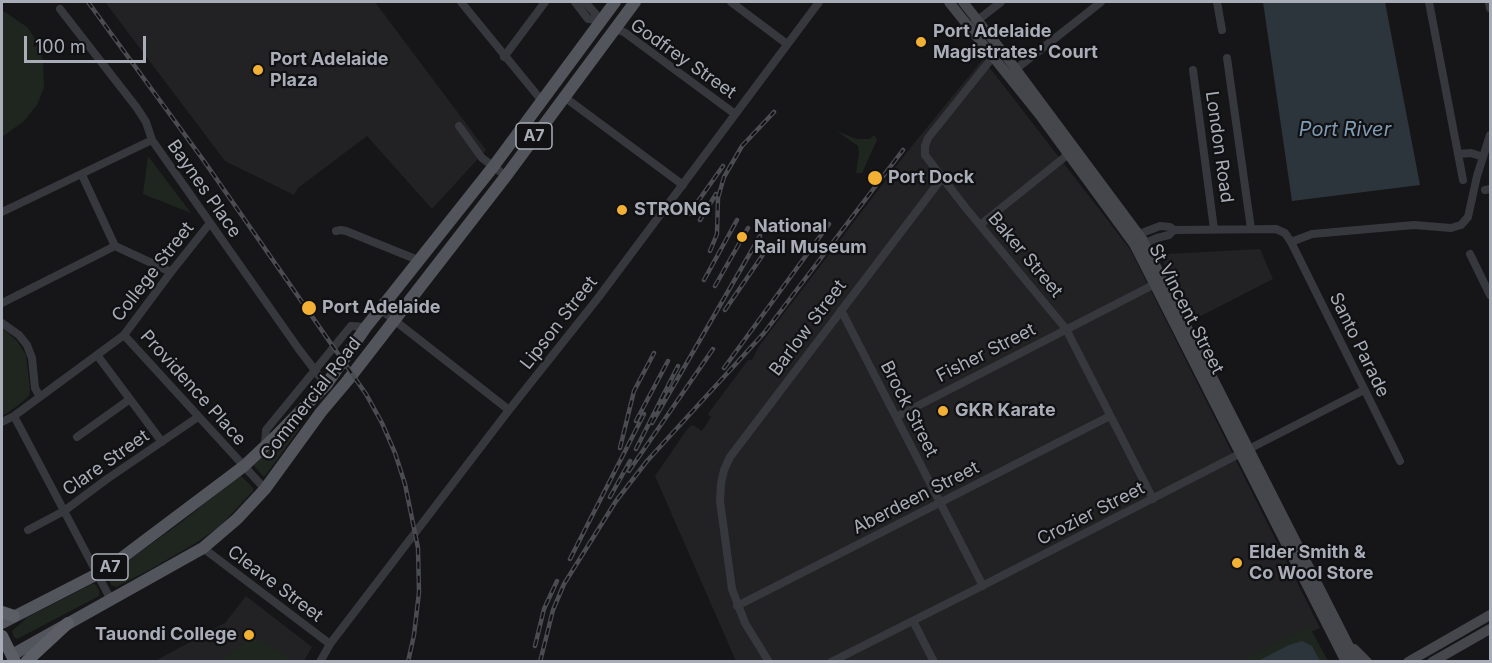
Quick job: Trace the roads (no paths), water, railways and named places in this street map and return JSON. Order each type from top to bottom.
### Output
[{"type":"highway","points":[[26,662],[68,623]]},
{"type":"highway","points":[[2,636],[10,659]]},
{"type":"main road","name":"Commercial Road","points":[[2,623],[8,614],[98,574],[172,521],[265,447],[326,385],[366,327],[493,167],[615,2]]},
{"type":"main road","name":"Commercial Road","points":[[10,659],[68,623],[203,548],[237,519],[265,489],[321,412],[506,176],[563,96],[635,2]]},
{"type":"main road","name":"St Vincent Street","points":[[949,2],[973,23],[1039,114],[1071,152]]},
{"type":"main road","name":"St Vincent Street","points":[[963,2],[973,23]]},
{"type":"main road","points":[[601,20],[614,28]]},
{"type":"main road","name":"St Vincent Street","points":[[996,52],[1016,69],[1071,152],[1138,242],[1346,657],[1357,662]]},
{"type":"main road","points":[[525,124],[537,132]]},
{"type":"main road","name":"St Vincent Street","points":[[1138,242],[1155,284],[1245,452]]},
{"type":"main road","points":[[408,273],[422,269],[430,273]]},
{"type":"main road","points":[[321,412],[320,403],[326,385],[333,381],[348,380]]},
{"type":"main road","points":[[1408,662],[1491,615]]},
{"type":"main road","points":[[1432,662],[1491,629]]},
{"type":"main road","points":[[1346,657],[1355,649],[1367,662]]},
{"type":"street","points":[[461,2],[542,101]]},
{"type":"street","points":[[504,57],[545,2]]},
{"type":"street","points":[[575,2],[588,19],[601,20]]},
{"type":"street","points":[[585,2],[601,20]]},
{"type":"street","points":[[731,2],[787,44]]},
{"type":"street","name":"Lipson Street","points":[[320,662],[330,644],[598,298],[819,2]]},
{"type":"street","points":[[973,23],[1001,2]]},
{"type":"street","points":[[1016,69],[1101,2]]},
{"type":"street","points":[[1217,2],[1222,30]]},
{"type":"street","points":[[1429,2],[1463,180]]},
{"type":"street","name":"Baynes Place","points":[[60,9],[137,108],[152,140],[326,385]]},
{"type":"street","name":"Godfrey Street","points":[[614,28],[627,35],[735,114]]},
{"type":"street","name":"Baker Street","points":[[996,52],[942,118],[925,146],[926,155],[942,178],[1066,329],[1153,499]]},
{"type":"street","points":[[1227,58],[1251,229]]},
{"type":"street","name":"London Road","points":[[1193,70],[1214,229]]},
{"type":"street","points":[[563,96],[683,185]]},
{"type":"street","points":[[459,126],[482,158],[506,176]]},
{"type":"street","points":[[1138,242],[1142,233],[1152,228],[1170,227],[1174,230],[1276,230],[1285,233],[1291,242],[1312,234],[1414,225],[1451,228],[1461,225],[1468,218],[1483,157],[1491,135]]},
{"type":"street","points":[[2,212],[152,140]]},
{"type":"street","points":[[980,225],[1071,152]]},
{"type":"street","points":[[1458,154],[1471,153],[1483,157]]},
{"type":"street","points":[[82,175],[115,246],[171,272]]},
{"type":"street","name":"Barlow Street","points":[[737,606],[732,589],[720,488],[730,457],[942,178]]},
{"type":"street","name":"College Street","points":[[2,422],[14,416],[124,335],[210,224]]},
{"type":"street","points":[[336,231],[346,231],[418,260]]},
{"type":"street","name":"Santo Parade","points":[[1291,242],[1400,460]]},
{"type":"street","points":[[2,303],[115,246]]},
{"type":"street","points":[[1470,254],[1491,295]]},
{"type":"street","name":"Fisher Street","points":[[896,417],[1155,284]]},
{"type":"street","points":[[380,309],[509,410]]},
{"type":"street","name":"Brock Street","points":[[841,310],[983,586]]},
{"type":"street","points":[[2,323],[19,335],[27,345],[32,358],[35,388],[40,397]]},
{"type":"street","name":"Commercial Road","points":[[265,447],[266,430],[351,326],[366,327]]},
{"type":"street","name":"Providence Place","points":[[124,335],[265,489]]},
{"type":"street","points":[[97,355],[162,442]]},
{"type":"street","name":"Crozier Street","points":[[831,662],[1364,390]]},
{"type":"street","points":[[77,437],[130,399]]},
{"type":"street","points":[[14,416],[111,600]]},
{"type":"street","name":"Aberdeen Street","points":[[737,606],[1110,416]]},
{"type":"street","name":"Clare Street","points":[[28,530],[64,512],[107,479],[198,417]]},
{"type":"street","name":"Cleave Street","points":[[203,548],[330,644]]},
{"type":"street","points":[[737,606],[750,634],[770,662]]},
{"type":"street","points":[[913,621],[934,662]]},
{"type":"water","name":"Port River","points":[[1263,2],[1385,2],[1420,185],[1292,201]]},
{"type":"water","points":[[1302,641],[1312,646],[1320,661],[1258,661],[1289,645]]},
{"type":"railway","points":[[88,2],[204,161],[366,394],[382,423],[405,484],[418,548],[419,592],[408,662]]},
{"type":"railway","points":[[710,251],[717,234],[718,198],[724,177],[742,146],[774,112]]},
{"type":"railway","points":[[540,662],[553,610],[564,584],[616,501],[647,461],[764,333],[903,150]]},
{"type":"railway","points":[[689,214],[723,166]]},
{"type":"railway","points":[[700,220],[716,194]]},
{"type":"railway","points":[[704,280],[737,220]]},
{"type":"railway","points":[[724,368],[829,224]]},
{"type":"railway","points":[[715,286],[748,228]]},
{"type":"railway","points":[[652,423],[760,236]]},
{"type":"railway","points":[[725,310],[771,243]]},
{"type":"railway","points":[[629,471],[713,349]]},
{"type":"railway","points":[[620,448],[634,391],[654,353]]},
{"type":"railway","points":[[636,421],[668,361]]},
{"type":"railway","points":[[636,449],[678,366]]},
{"type":"railway","points":[[570,559],[644,414]]},
{"type":"railway","points":[[610,497],[630,461]]},
{"type":"railway","points":[[535,646],[544,609],[557,581]]},
{"type":"place","name":"Port Adelaide Magistrates' Court","points":[[921,42]]},
{"type":"place","name":"Port Adelaide Plaza","points":[[258,70]]},
{"type":"place","name":"Port Dock","points":[[875,178]]},
{"type":"place","name":"STRONG","points":[[622,210]]},
{"type":"place","name":"National Rail Museum","points":[[742,237]]},
{"type":"place","name":"Port Adelaide","points":[[309,308]]},
{"type":"place","name":"GKR Karate","points":[[943,411]]},
{"type":"place","name":"Elder Smith & Co Wool Store","points":[[1237,563]]},
{"type":"place","name":"Tauondi College","points":[[249,635]]}]
